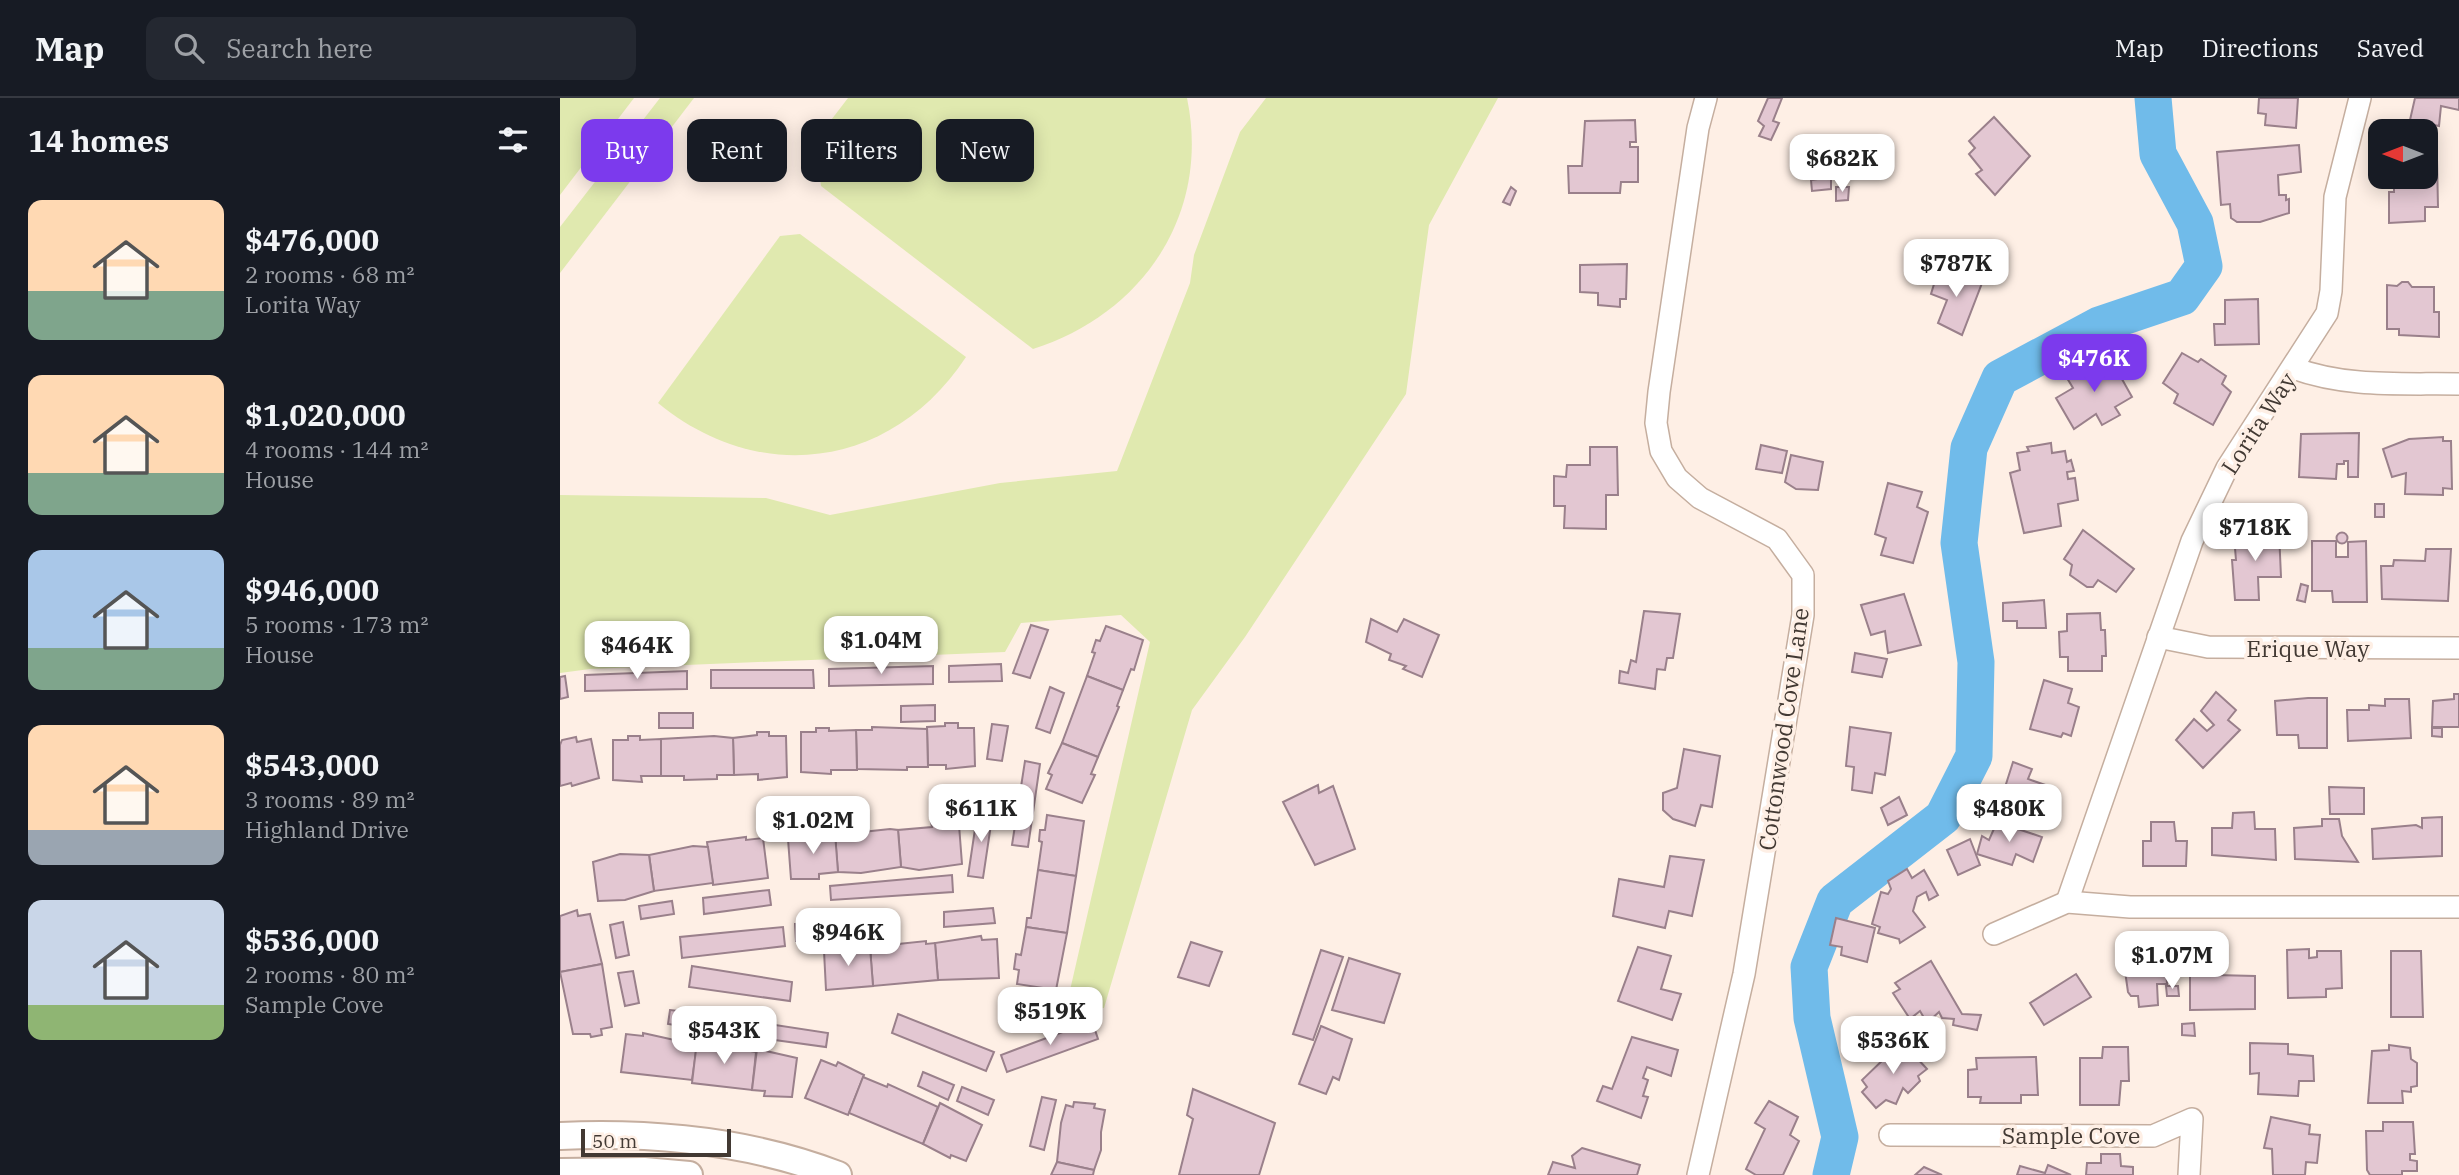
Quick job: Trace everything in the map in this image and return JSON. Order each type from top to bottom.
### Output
[{"type":"main road","points":[[560,1136],[650,1136],[694,1140],[787,1159],[838,1175]]},
{"type":"main road","points":[[560,1172],[689,1175]]},
{"type":"street","name":"Cottonwood Cove Lane","points":[[1698,1175],[1744,974],[1803,615],[1802,575],[1777,539],[1699,498],[1677,478],[1661,451],[1656,424],[1659,392],[1699,128],[1706,98]]},
{"type":"street","name":"Lorita Way","points":[[2067,902],[2158,636],[2192,541],[2212,495],[2328,313],[2332,291],[2335,197],[2360,98]]},
{"type":"street","points":[[2293,368],[2323,379],[2361,383],[2459,384]]},
{"type":"street","name":"Erique Way","points":[[2158,636],[2208,647],[2459,648]]},
{"type":"street","points":[[1994,934],[2067,902],[2130,907],[2459,907]]},
{"type":"street","name":"Sample Cove","points":[[1890,1135],[2153,1136],[2192,1119],[2189,1175]]},
{"type":"green space","points":[[560,98],[634,98],[618,119],[581,119],[581,167],[560,195]]},
{"type":"green space","points":[[660,98],[694,98],[673,125],[673,119],[644,119]]},
{"type":"green space","points":[[848,98],[1187,98],[1192,141],[1189,181],[1178,219],[1160,254],[1136,285],[1107,311],[1072,333],[1033,349],[821,186],[820,182],[922,182],[922,119],[832,119]]},
{"type":"green space","points":[[1266,98],[1498,98],[1429,225],[1406,394],[1245,637],[1192,710],[1104,1008],[1065,1012],[1150,642],[1121,615],[1021,623],[1005,652],[590,669],[560,673],[560,495],[766,498],[830,515],[1000,483],[1117,471],[1190,283],[1194,255],[1240,132]]},
{"type":"green space","points":[[595,182],[630,182],[560,273],[560,227]]},
{"type":"green space","points":[[800,234],[966,357],[936,394],[901,423],[863,442],[823,453],[781,455],[739,447],[698,430],[658,403],[780,236]]},
{"type":"building","points":[[1768,98],[1782,98],[1773,121],[1779,123],[1771,140],[1759,136],[1764,126],[1758,121]]},
{"type":"building","points":[[2259,98],[2298,98],[2296,128],[2265,125],[2266,114],[2258,113]]},
{"type":"building","points":[[2415,98],[2459,98],[2459,110],[2441,106],[2439,126],[2438,119],[2410,119]]},
{"type":"building","points":[[1994,117],[2030,156],[1995,195],[1976,174],[1982,170],[1969,154],[1975,148],[1969,141]]},
{"type":"building","points":[[1635,120],[1636,142],[1630,142],[1630,147],[1638,147],[1638,182],[1621,182],[1620,193],[1569,193],[1568,166],[1582,166],[1585,121]]},
{"type":"building","points":[[2299,145],[2301,172],[2278,175],[2279,195],[2286,195],[2286,200],[2289,199],[2289,213],[2260,222],[2237,222],[2231,218],[2230,204],[2221,205],[2217,152]]},
{"type":"building","points":[[1817,163],[1818,175],[1808,177],[1806,165]]},
{"type":"building","points":[[1831,177],[1831,189],[1812,191],[1811,180]]},
{"type":"building","points":[[1511,187],[1516,191],[1510,205],[1503,202]]},
{"type":"building","points":[[1836,187],[1849,187],[1848,200],[1836,201]]},
{"type":"building","points":[[2394,189],[2438,189],[2438,207],[2425,207],[2425,221],[2389,223],[2389,192],[2394,192]]},
{"type":"building","points":[[1627,264],[1626,299],[1620,299],[1620,307],[1598,305],[1598,293],[1580,292],[1580,265]]},
{"type":"building","points":[[1939,268],[1982,283],[1962,335],[1938,323],[1947,300],[1931,294]]},
{"type":"building","points":[[2408,282],[2412,287],[2434,287],[2434,312],[2439,312],[2439,337],[2399,335],[2399,329],[2387,329],[2387,285],[2397,286]]},
{"type":"building","points":[[2258,299],[2259,344],[2215,345],[2214,324],[2225,324],[2225,300]]},
{"type":"building","points":[[2182,353],[2198,362],[2201,359],[2226,376],[2222,384],[2231,392],[2213,425],[2174,403],[2178,394],[2163,383]]},
{"type":"building","points":[[2104,356],[2114,375],[2118,372],[2132,397],[2115,407],[2120,415],[2102,425],[2096,414],[2074,429],[2056,398],[2073,388],[2067,378]]},
{"type":"building","points":[[2359,433],[2358,477],[2348,477],[2348,461],[2344,461],[2344,464],[2337,464],[2336,479],[2299,477],[2301,434]]},
{"type":"building","points":[[2443,437],[2443,441],[2451,441],[2452,489],[2443,488],[2443,495],[2405,494],[2406,473],[2392,477],[2383,449],[2409,439]]},
{"type":"building","points":[[2051,443],[2052,453],[2065,451],[2067,462],[2071,460],[2074,471],[2067,472],[2068,479],[2075,478],[2078,500],[2058,504],[2061,526],[2024,533],[2010,473],[2020,470],[2017,453],[2029,451],[2027,447]]},
{"type":"building","points":[[1761,445],[1787,451],[1782,473],[1756,469]]},
{"type":"building","points":[[1590,447],[1617,447],[1618,495],[1606,495],[1606,529],[1564,528],[1565,506],[1554,506],[1554,476],[1566,477],[1567,465],[1590,465]]},
{"type":"building","points":[[1791,455],[1823,462],[1818,490],[1796,489],[1785,482]]},
{"type":"building","points":[[1888,483],[1922,492],[1917,507],[1928,512],[1913,563],[1881,555],[1886,538],[1875,534]]},
{"type":"building","points":[[2375,504],[2384,504],[2384,517],[2375,517]]},
{"type":"building","points":[[2083,530],[2134,569],[2116,592],[2098,580],[2093,587],[2087,587],[2070,575],[2072,565],[2064,559]]},
{"type":"building","points":[[2279,532],[2281,577],[2258,577],[2259,600],[2235,600],[2232,560],[2236,560],[2235,548],[2241,548],[2241,534]]},
{"type":"building","points":[[2342,532],[2348,538],[2342,544],[2336,538]]},
{"type":"building","points":[[2312,541],[2336,541],[2336,557],[2348,557],[2348,542],[2366,541],[2367,602],[2333,602],[2332,591],[2312,591]]},
{"type":"building","points":[[2426,549],[2451,549],[2448,601],[2382,599],[2381,566],[2393,566],[2394,560],[2425,561]]},
{"type":"building","points":[[2301,584],[2308,586],[2305,602],[2297,600]]},
{"type":"building","points":[[1904,594],[1921,645],[1888,653],[1885,631],[1871,635],[1861,605]]},
{"type":"building","points":[[2044,600],[2046,628],[2017,628],[2017,621],[2003,621],[2003,603]]},
{"type":"building","points":[[1644,611],[1680,614],[1673,658],[1667,658],[1665,670],[1657,669],[1655,689],[1619,683],[1620,671],[1628,673],[1631,660],[1636,662]]},
{"type":"building","points":[[2100,613],[2101,630],[2105,630],[2106,656],[2102,656],[2102,671],[2068,671],[2068,657],[2060,657],[2059,632],[2067,631],[2067,614]]},
{"type":"building","points":[[1371,619],[1397,632],[1404,619],[1439,635],[1422,677],[1403,669],[1406,666],[1389,660],[1391,654],[1366,642]]},
{"type":"building","points":[[1031,625],[1048,630],[1030,678],[1013,673]]},
{"type":"building","points":[[1106,626],[1143,640],[1134,670],[1131,669],[1123,690],[1087,676],[1095,653],[1092,652],[1096,640],[1100,641]]},
{"type":"building","points":[[1855,653],[1887,659],[1882,677],[1852,672]]},
{"type":"building","points":[[1001,664],[1002,681],[949,682],[949,666]]},
{"type":"building","points":[[933,666],[933,684],[829,686],[829,669]]},
{"type":"building","points":[[711,670],[813,670],[814,688],[711,688]]},
{"type":"building","points":[[687,671],[687,689],[585,691],[585,675]]},
{"type":"building","points":[[565,676],[568,697],[560,699],[560,677]]},
{"type":"building","points":[[1087,676],[1123,690],[1117,706],[1119,707],[1098,757],[1062,743]]},
{"type":"building","points":[[2044,680],[2072,689],[2068,703],[2079,707],[2071,736],[2063,733],[2061,737],[2030,729]]},
{"type":"building","points":[[1050,687],[1064,693],[1050,733],[1036,728]]},
{"type":"building","points":[[2216,692],[2236,710],[2228,720],[2240,730],[2203,768],[2176,740],[2194,719],[2207,731],[2214,725],[2201,711]]},
{"type":"building","points":[[2454,694],[2459,694],[2459,727],[2432,727],[2433,701],[2454,699]]},
{"type":"building","points":[[2327,698],[2327,748],[2299,748],[2298,735],[2277,735],[2275,701]]},
{"type":"building","points":[[2385,699],[2409,699],[2411,738],[2348,741],[2347,710],[2369,710],[2369,705],[2385,706]]},
{"type":"building","points":[[935,705],[935,721],[901,722],[901,706]]},
{"type":"building","points":[[659,713],[693,713],[693,728],[659,728]]},
{"type":"building","points":[[945,723],[958,723],[958,728],[974,728],[975,766],[946,769],[946,765],[928,765],[927,727],[945,726]]},
{"type":"building","points":[[992,724],[1008,726],[1002,761],[987,759]]},
{"type":"building","points":[[872,727],[927,729],[928,767],[907,767],[907,770],[857,769],[856,730],[872,730]]},
{"type":"building","points":[[1850,727],[1891,733],[1885,775],[1875,773],[1872,793],[1852,790],[1854,767],[1846,766]]},
{"type":"building","points":[[816,728],[829,728],[829,731],[856,730],[857,770],[831,770],[831,774],[801,772],[801,732],[816,732]]},
{"type":"building","points":[[2432,728],[2442,728],[2442,737],[2432,736]]},
{"type":"building","points":[[757,732],[769,732],[769,736],[786,736],[787,777],[758,780],[758,774],[734,775],[733,738],[757,735]]},
{"type":"building","points":[[628,736],[640,736],[640,740],[661,739],[661,776],[641,776],[642,782],[613,780],[613,740],[628,740]]},
{"type":"building","points":[[714,736],[733,738],[734,775],[717,775],[717,779],[684,780],[684,776],[661,776],[661,739]]},
{"type":"building","points":[[576,737],[577,742],[591,739],[599,778],[572,786],[571,783],[560,786],[560,745],[562,740]]},
{"type":"building","points":[[1062,743],[1098,757],[1091,774],[1095,775],[1082,803],[1046,789],[1052,775],[1048,773]]},
{"type":"building","points":[[1684,749],[1720,756],[1712,807],[1701,805],[1695,826],[1673,819],[1663,810],[1663,793],[1677,788]]},
{"type":"building","points":[[1025,761],[1040,764],[1028,847],[1012,845]]},
{"type":"building","points":[[2013,762],[2032,769],[2028,779],[2051,787],[2042,817],[2000,803]]},
{"type":"building","points":[[1318,785],[1319,793],[1333,786],[1355,849],[1315,865],[1283,802]]},
{"type":"building","points":[[2329,787],[2364,788],[2364,814],[2330,814]]},
{"type":"building","points":[[1899,797],[1907,815],[1888,825],[1881,808]]},
{"type":"building","points":[[978,809],[993,811],[983,878],[968,876]]},
{"type":"building","points":[[2254,812],[2255,829],[2275,829],[2276,860],[2212,855],[2212,828],[2232,828],[2233,813]]},
{"type":"building","points":[[1047,815],[1084,821],[1076,876],[1038,870],[1042,842],[1039,841],[1040,830],[1045,830]]},
{"type":"building","points":[[2442,817],[2442,856],[2373,859],[2372,829],[2416,825],[2422,828],[2422,818]]},
{"type":"building","points":[[2322,819],[2339,819],[2342,836],[2358,862],[2295,859],[2294,828],[2322,826]]},
{"type":"building","points":[[943,821],[944,826],[959,825],[962,864],[919,870],[901,867],[898,830],[932,827],[931,822]]},
{"type":"building","points":[[1997,822],[2042,837],[2033,862],[2016,854],[2012,865],[1977,854],[1982,836],[1989,840]]},
{"type":"building","points":[[2151,822],[2174,822],[2176,841],[2187,841],[2186,866],[2143,866],[2143,841],[2151,841]]},
{"type":"building","points":[[898,830],[901,867],[861,873],[838,872],[835,835]]},
{"type":"building","points":[[816,832],[816,835],[835,833],[838,872],[819,874],[819,879],[791,879],[788,839],[804,838],[804,833]]},
{"type":"building","points":[[746,837],[746,840],[763,838],[768,878],[713,885],[707,842]]},
{"type":"building","points":[[1970,839],[1980,865],[1958,875],[1947,850]]},
{"type":"building","points":[[693,846],[708,847],[713,883],[654,891],[649,855]]},
{"type":"building","points":[[620,854],[649,855],[654,891],[625,900],[598,901],[593,862]]},
{"type":"building","points":[[1670,856],[1704,860],[1692,916],[1669,911],[1665,928],[1613,916],[1619,879],[1664,887]]},
{"type":"building","points":[[1907,869],[1912,878],[1924,870],[1938,895],[1929,900],[1926,892],[1917,897],[1913,911],[1925,927],[1900,943],[1899,939],[1878,933],[1880,927],[1872,924],[1881,892],[1888,894],[1891,889],[1888,881]]},
{"type":"building","points":[[1038,870],[1076,876],[1067,933],[1026,927],[1027,918],[1031,918]]},
{"type":"building","points":[[952,875],[953,892],[831,900],[830,886]]},
{"type":"building","points":[[769,890],[771,905],[704,914],[703,898]]},
{"type":"building","points":[[672,901],[674,914],[641,919],[639,906]]},
{"type":"building","points":[[993,908],[995,923],[944,927],[944,912]]},
{"type":"building","points":[[577,910],[578,916],[590,914],[602,964],[560,972],[560,916]]},
{"type":"building","points":[[885,915],[887,931],[854,932],[853,918]]},
{"type":"building","points":[[1836,918],[1875,928],[1867,962],[1841,955],[1842,947],[1830,945]]},
{"type":"building","points":[[623,922],[629,955],[616,958],[610,925]]},
{"type":"building","points":[[845,922],[846,939],[796,941],[795,924]]},
{"type":"building","points":[[783,927],[785,946],[682,958],[680,937]]},
{"type":"building","points":[[1026,927],[1067,933],[1056,990],[1017,984],[1019,970],[1014,969],[1016,954],[1021,955]]},
{"type":"building","points":[[981,936],[982,940],[997,939],[999,978],[938,980],[935,943]]},
{"type":"building","points":[[926,941],[926,944],[935,943],[938,980],[873,986],[870,947]]},
{"type":"building","points":[[1191,942],[1222,952],[1209,986],[1178,977]]},
{"type":"building","points":[[839,946],[870,947],[873,986],[826,990],[824,951],[840,950]]},
{"type":"building","points":[[1638,947],[1671,956],[1661,989],[1681,994],[1672,1020],[1618,1001]]},
{"type":"building","points":[[2309,949],[2309,958],[2317,957],[2317,951],[2341,951],[2342,988],[2326,989],[2326,997],[2288,998],[2287,950]]},
{"type":"building","points":[[1321,950],[1343,957],[1313,1040],[1293,1034]]},
{"type":"building","points":[[2391,951],[2421,951],[2423,1017],[2391,1017]]},
{"type":"building","points":[[1349,958],[1400,974],[1384,1023],[1332,1010]]},
{"type":"building","points":[[2130,958],[2150,958],[2155,964],[2166,964],[2167,984],[2157,984],[2158,1005],[2139,1007],[2138,996],[2131,996],[2128,992],[2125,971],[2131,971]]},
{"type":"building","points":[[2190,958],[2215,958],[2215,975],[2255,976],[2255,1009],[2190,1010]]},
{"type":"building","points":[[1931,961],[1962,1014],[1981,1015],[1977,1030],[1953,1025],[1954,1019],[1942,1018],[1939,1012],[1927,1023],[1920,1011],[1910,1019],[1893,993],[1900,989],[1895,983]]},
{"type":"building","points":[[602,964],[612,1027],[601,1029],[602,1035],[591,1037],[590,1034],[573,1034],[560,972]]},
{"type":"building","points":[[692,966],[792,982],[790,1001],[689,987]]},
{"type":"building","points":[[633,971],[639,1003],[625,1006],[618,973]]},
{"type":"building","points":[[2076,974],[2091,997],[2044,1025],[2030,1003]]},
{"type":"building","points":[[2166,986],[2178,986],[2179,996],[2167,996]]},
{"type":"building","points":[[670,1010],[704,1014],[701,1029],[668,1024]]},
{"type":"building","points":[[898,1014],[994,1052],[986,1071],[892,1033]]},
{"type":"building","points":[[1092,1021],[1098,1039],[1007,1072],[1001,1055]]},
{"type":"building","points":[[762,1023],[828,1033],[826,1047],[760,1038]]},
{"type":"building","points":[[2194,1023],[2195,1036],[2182,1035],[2182,1024]]},
{"type":"building","points":[[1321,1026],[1352,1039],[1339,1080],[1333,1077],[1326,1094],[1299,1084]]},
{"type":"building","points":[[643,1033],[697,1045],[692,1080],[621,1072],[626,1034],[643,1036]]},
{"type":"building","points":[[1632,1037],[1678,1050],[1671,1076],[1647,1067],[1643,1078],[1648,1080],[1643,1096],[1648,1097],[1641,1118],[1597,1101],[1603,1086],[1612,1089]]},
{"type":"building","points":[[697,1041],[756,1052],[752,1090],[692,1083]]},
{"type":"building","points":[[1902,1042],[1927,1069],[1918,1076],[1920,1081],[1908,1093],[1903,1088],[1896,1104],[1886,1100],[1876,1108],[1862,1092],[1867,1087],[1862,1080],[1889,1054],[1887,1051]]},
{"type":"building","points":[[2250,1043],[2288,1044],[2288,1054],[2313,1056],[2314,1081],[2299,1081],[2298,1096],[2258,1094],[2259,1073],[2250,1074]]},
{"type":"building","points":[[2389,1045],[2410,1048],[2411,1059],[2417,1063],[2417,1086],[2411,1087],[2411,1092],[2402,1091],[2403,1103],[2368,1103],[2372,1051],[2389,1050]]},
{"type":"building","points":[[2103,1047],[2128,1047],[2129,1081],[2121,1081],[2119,1105],[2080,1105],[2080,1058],[2102,1058]]},
{"type":"building","points":[[757,1049],[797,1058],[792,1097],[764,1096],[765,1091],[752,1090]]},
{"type":"building","points":[[2036,1057],[2038,1095],[2021,1095],[2021,1103],[1980,1103],[1981,1097],[1968,1097],[1968,1070],[1977,1069],[1976,1058]]},
{"type":"building","points":[[821,1060],[836,1066],[838,1062],[864,1075],[848,1115],[805,1098]]},
{"type":"building","points":[[923,1072],[954,1085],[948,1100],[918,1086]]},
{"type":"building","points":[[863,1077],[887,1087],[888,1084],[938,1107],[923,1144],[849,1113]]},
{"type":"building","points":[[962,1087],[994,1100],[988,1115],[957,1101]]},
{"type":"building","points":[[1193,1089],[1275,1123],[1259,1175],[1179,1175],[1193,1119],[1187,1115]]},
{"type":"building","points":[[1042,1097],[1056,1100],[1044,1150],[1030,1146]]},
{"type":"building","points":[[1769,1101],[1798,1117],[1790,1135],[1799,1141],[1783,1175],[1756,1175],[1746,1169],[1765,1129],[1755,1123]]},
{"type":"building","points":[[1074,1102],[1095,1104],[1094,1108],[1105,1110],[1101,1150],[1094,1170],[1057,1162],[1061,1123],[1066,1105],[1073,1107]]},
{"type":"building","points":[[940,1103],[982,1125],[966,1161],[951,1155],[950,1158],[923,1144]]},
{"type":"building","points":[[2271,1117],[2310,1125],[2309,1134],[2320,1135],[2317,1163],[2306,1162],[2305,1175],[2273,1175],[2272,1149],[2264,1148]]},
{"type":"building","points":[[2383,1122],[2413,1122],[2415,1154],[2410,1154],[2410,1160],[2417,1161],[2417,1171],[2402,1171],[2402,1175],[2370,1175],[2367,1170],[2366,1131],[2383,1131]]},
{"type":"building","points":[[1582,1148],[1640,1165],[1637,1175],[1548,1175],[1553,1162],[1575,1168],[1572,1156]]},
{"type":"building","points":[[2101,1154],[2120,1154],[2121,1166],[2133,1167],[2133,1175],[2086,1175],[2087,1163],[2101,1163]]},
{"type":"building","points":[[1057,1162],[1094,1170],[1093,1175],[1051,1175]]},
{"type":"building","points":[[2048,1165],[2071,1175],[2017,1175],[2020,1166],[2045,1173]]},
{"type":"building","points":[[1924,1167],[1942,1175],[1915,1175]]},
{"type":"waterway","points":[[1831,1175],[1840,1137],[1812,1018],[1809,967],[1835,901],[1943,817],[1974,756],[1976,662],[1959,543],[1969,448],[2000,378],[2099,325],[2182,297],[2204,266],[2195,223],[2158,154],[2153,98]]}]
